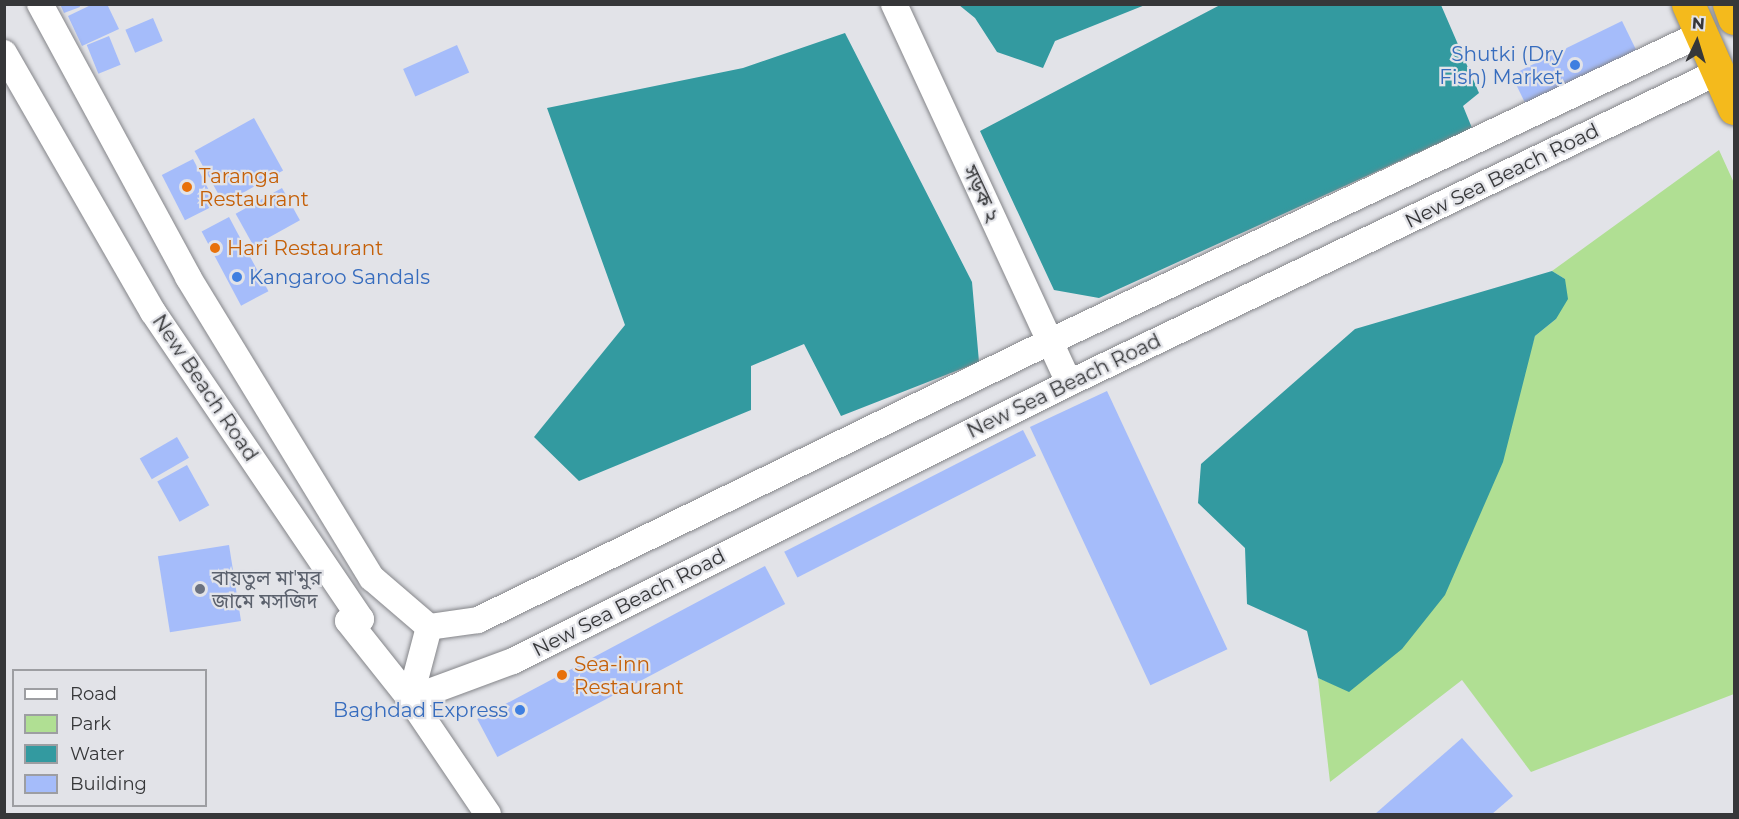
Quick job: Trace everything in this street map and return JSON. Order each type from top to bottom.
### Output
[{"type":"highway","points":[[1688,4],[1734,108]]},
{"type":"highway","points":[[1729,4],[1734,18]]},
{"type":"street","name":"New Beach Road","points":[[40,4],[188,277],[372,578],[429,627]]},
{"type":"street","name":"সড়ক ২","points":[[894,4],[1069,382]]},
{"type":"street","points":[[488,814],[410,699],[429,627],[478,620],[1049,342],[1701,34]]},
{"type":"street","name":"New Beach Road","points":[[4,53],[153,312],[361,619],[348,621],[410,699]]},
{"type":"street","name":"New Sea Beach Road","points":[[410,699],[513,661],[1069,382],[1718,72]]},
{"type":"green space","points":[[1719,150],[1734,183],[1734,694],[1531,772],[1462,680],[1330,782],[1318,678],[1350,691],[1523,373],[1535,336],[1556,319],[1565,279],[1552,271]]},
{"type":"water","points":[[959,5],[1145,5],[1055,41],[1043,68],[997,52],[975,18]]},
{"type":"water","points":[[1220,5],[1441,5],[1479,93],[1463,106],[1472,128],[1099,298],[1054,290],[980,131]]},
{"type":"water","points":[[845,33],[972,282],[979,362],[841,416],[804,344],[751,366],[751,410],[579,481],[534,437],[625,325],[547,108],[743,68]]},
{"type":"water","points":[[1552,271],[1565,279],[1568,299],[1556,319],[1535,336],[1503,462],[1445,595],[1402,649],[1349,692],[1318,678],[1307,631],[1247,604],[1245,548],[1198,503],[1201,464],[1355,329]]},
{"type":"building","points":[[60,4],[79,4],[80,7],[64,13]]},
{"type":"building","points":[[93,4],[107,4],[119,29],[82,46],[68,16]]},
{"type":"building","points":[[153,18],[163,41],[135,53],[125,30]]},
{"type":"building","name":"Shutki (Dry Fish) Market","points":[[1622,21],[1639,56],[1529,110],[1511,75]]},
{"type":"building","points":[[109,36],[121,65],[98,74],[87,45]]},
{"type":"building","points":[[457,45],[469,72],[415,96],[403,69]]},
{"type":"building","points":[[254,118],[283,170],[224,203],[195,151]]},
{"type":"building","points":[[193,159],[216,204],[185,220],[162,175]]},
{"type":"building","points":[[282,188],[300,220],[254,246],[236,214]]},
{"type":"building","points":[[229,217],[268,291],[241,306],[202,232]]},
{"type":"building","points":[[1107,391],[1227,649],[1150,685],[1030,427]]},
{"type":"building","points":[[1023,430],[1036,456],[797,578],[784,552]]},
{"type":"building","points":[[177,437],[189,458],[152,479],[140,458]]},
{"type":"building","points":[[187,465],[209,505],[180,522],[157,481]]},
{"type":"building","name":"বায়তুল মা'মুর জামে মসজিদ","points":[[229,545],[241,621],[170,632],[158,556]]},
{"type":"building","points":[[765,566],[785,604],[497,757],[477,719]]},
{"type":"building","points":[[1462,738],[1513,796],[1492,814],[1375,814]]},
{"type":"place","name":"Shutki (Dry Fish) Market","points":[[1575,65]]},
{"type":"place","name":"Taranga Restaurant","points":[[187,187]]},
{"type":"place","name":"Hari Restaurant","points":[[215,248]]},
{"type":"place","name":"Kangaroo Sandals","points":[[237,277]]},
{"type":"place","name":"বায়তুল মা'মুর জামে মসজিদ","points":[[200,589]]},
{"type":"place","name":"Sea-inn Restaurant","points":[[562,675]]},
{"type":"place","name":"Baghdad Express","points":[[520,710]]}]
